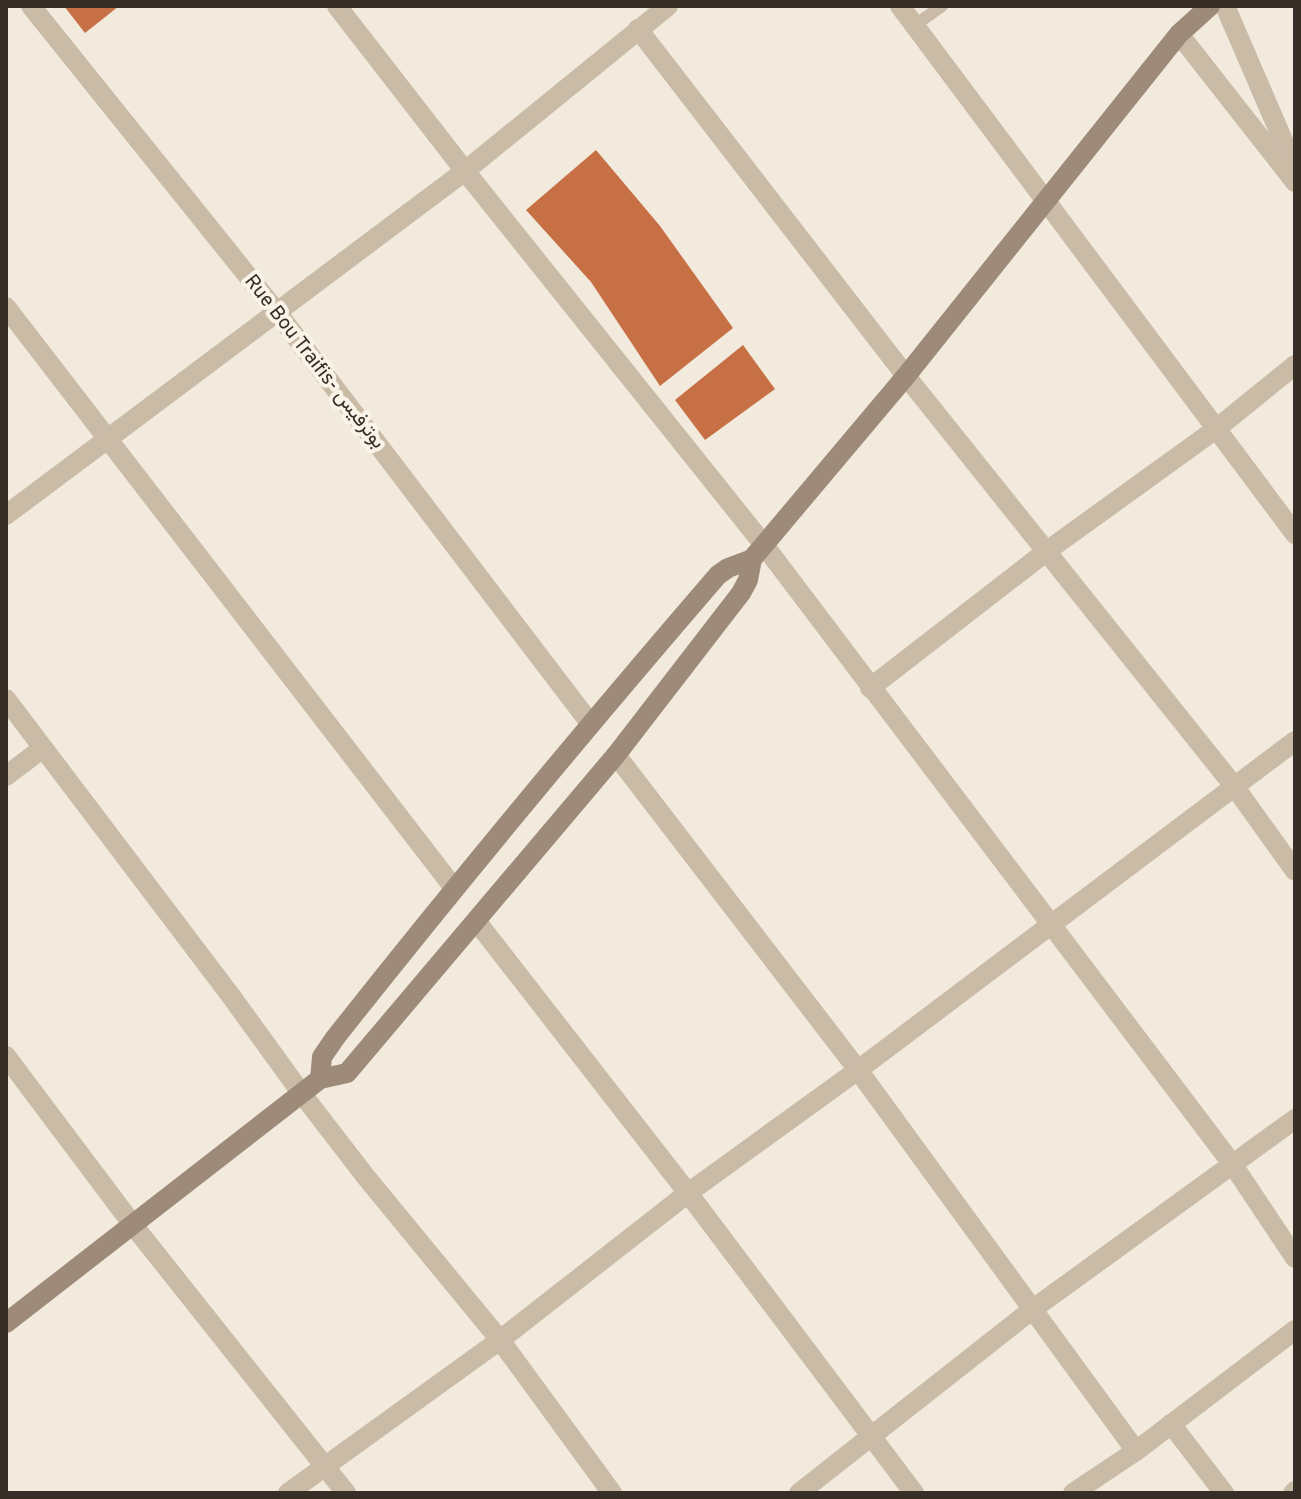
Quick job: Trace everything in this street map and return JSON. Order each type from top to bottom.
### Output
[{"type":"street","name":"Rue Bou Traifis- بوترفيس","points":[[31,6],[276,311],[590,723]]},
{"type":"street","points":[[337,6],[758,552],[870,688],[1052,922],[1233,1165],[1295,1258]]},
{"type":"street","points":[[6,515],[465,171],[668,6]]},
{"type":"street","points":[[900,6],[1295,534]]},
{"type":"street","points":[[6,1323],[320,1079],[347,1073],[616,755],[741,593],[758,552],[906,376],[1179,34],[1210,6]]},
{"type":"street","points":[[1225,6],[1295,168]]},
{"type":"street","points":[[638,29],[906,376],[1234,786],[1295,871]]},
{"type":"street","points":[[1179,34],[1295,182]]},
{"type":"street","points":[[6,307],[454,888]]},
{"type":"street","points":[[870,688],[1047,551],[1216,429],[1295,365]]},
{"type":"street","points":[[320,1079],[322,1057],[454,888],[590,723],[718,575],[758,552]]},
{"type":"street","points":[[6,699],[302,1094],[500,1340],[612,1493]]},
{"type":"street","points":[[288,1493],[500,1340],[688,1193],[858,1070],[1295,741]]},
{"type":"street","points":[[6,776],[43,748]]},
{"type":"street","points":[[616,755],[858,1070],[1136,1451]]},
{"type":"street","points":[[477,922],[688,1193],[914,1493]]},
{"type":"street","points":[[6,1056],[133,1225],[346,1493]]},
{"type":"street","points":[[799,1493],[1033,1309],[1295,1119]]},
{"type":"street","points":[[1073,1493],[1136,1451],[1295,1330]]},
{"type":"street","points":[[1171,1424],[1224,1493]]},
{"type":"lane","points":[[915,25],[942,6]]},
{"type":"building","points":[[64,6],[119,6],[85,33]]},
{"type":"building","points":[[596,150],[660,226],[733,328],[660,386],[591,282],[526,210]]},
{"type":"building","points":[[743,345],[775,389],[705,440],[675,400]]}]
